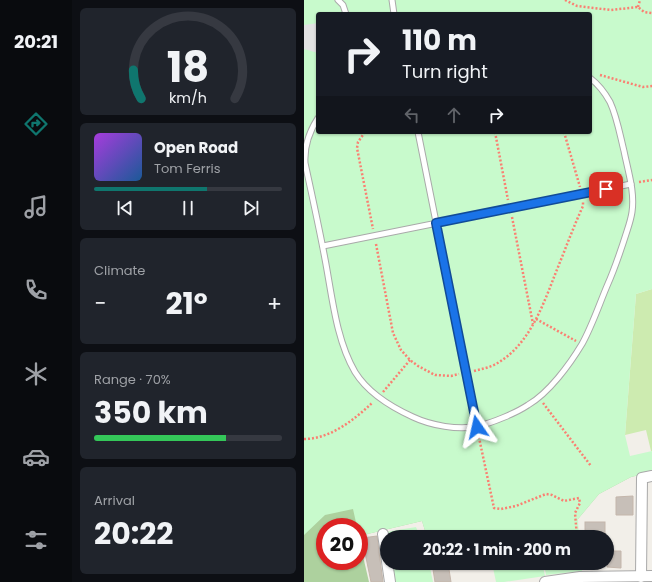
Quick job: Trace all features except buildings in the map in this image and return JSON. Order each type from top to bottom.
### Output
[{"type":"street","points":[[641,576],[642,478],[652,476]]},
{"type":"street","points":[[388,570],[390,582]]},
{"type":"street","points":[[544,582],[652,576]]},
{"type":"lane","points":[[338,0],[343,5],[345,12]]},
{"type":"lane","points":[[392,0],[394,12]]},
{"type":"lane","points":[[316,122],[308,137],[304,150],[305,163],[323,246],[337,322],[343,344],[355,372],[378,397],[395,409],[424,423],[451,427],[477,427],[529,405],[539,397],[562,372],[581,345],[624,243],[632,214],[633,200],[631,184],[619,128],[610,102],[603,91],[592,80]]},
{"type":"lane","points":[[418,134],[477,427]]},
{"type":"lane","points":[[323,246],[631,184]]},
{"type":"path","points":[[565,0],[577,6],[611,10],[638,7],[644,12],[652,13]]},
{"type":"path","points":[[638,7],[640,0]]},
{"type":"path","points":[[592,79],[601,75],[643,87],[652,86]]},
{"type":"path","points":[[364,134],[356,148],[393,333],[401,350],[410,360],[418,366],[442,376],[451,376],[494,365],[524,338],[536,319],[583,206],[582,194],[565,134]]},
{"type":"path","points":[[495,134],[533,324]]},
{"type":"path","points":[[631,184],[652,180]]},
{"type":"path","points":[[536,319],[581,345]]},
{"type":"path","points":[[304,439],[315,439],[345,425],[359,416],[378,397],[410,360]]},
{"type":"path","points":[[539,397],[591,466]]},
{"type":"path","points":[[477,427],[494,508],[501,509],[516,506],[546,494],[552,494],[564,501],[579,498],[580,503],[575,513],[576,530]]},
{"type":"green space","points":[[304,0],[652,0],[652,289],[636,294],[625,435],[630,456],[652,451],[652,472],[631,477],[599,494],[578,519],[579,530],[425,530],[422,521],[368,534],[368,518],[355,518],[353,509],[325,515],[322,518],[316,518],[316,524],[304,535]]},
{"type":"green space","points":[[652,289],[651,451],[646,430],[625,435],[636,294]]},
{"type":"green space","points":[[304,395],[436,490],[565,486],[652,472],[631,477],[599,494],[578,519],[506,530],[425,530],[422,521],[368,534],[368,518],[316,518],[316,570],[366,570],[369,582],[304,582]]},
{"type":"green space","points":[[416,527],[417,530],[398,530]]},
{"type":"green space","points":[[392,570],[430,570],[433,582],[395,582]]},
{"type":"green space","points":[[493,570],[544,570],[545,576],[504,582],[496,582]]},
{"type":"green space","points":[[545,570],[582,570],[582,571],[546,575]]},
{"type":"shaded area","points":[[316,23],[316,52],[304,49],[304,25]]},
{"type":"route","points":[[477,427],[436,223],[606,189]]}]
